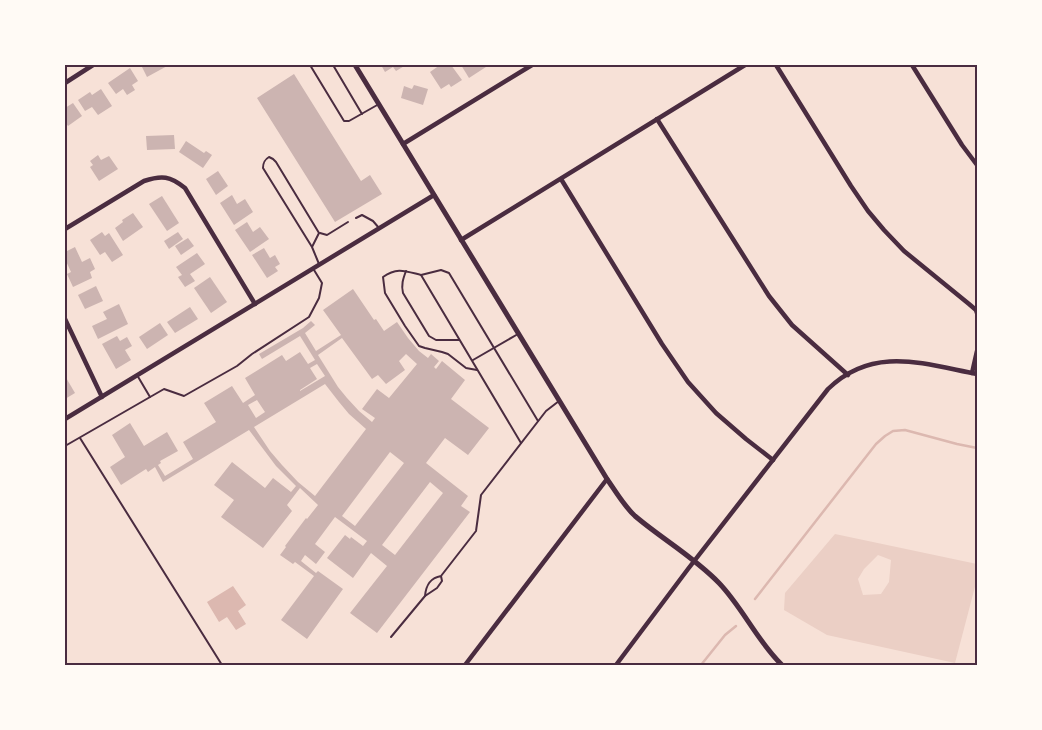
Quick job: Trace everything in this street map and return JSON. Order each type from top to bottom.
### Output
[{"type":"street","points":[[65,83],[93,65]]},
{"type":"street","points":[[355,65],[607,480],[634,515],[718,581],[759,639],[782,665]]},
{"type":"street","points":[[403,144],[532,65]]},
{"type":"street","points":[[461,240],[745,65]]},
{"type":"street","points":[[776,65],[868,211],[904,252],[969,304],[977,313]]},
{"type":"street","points":[[912,65],[962,145],[977,165]]},
{"type":"street","points":[[657,119],[769,296],[792,325],[848,375]]},
{"type":"street","points":[[65,229],[144,181],[156,177],[166,177],[176,181],[185,188],[256,304]]},
{"type":"street","points":[[561,179],[662,344],[688,382],[726,423],[773,460]]},
{"type":"street","points":[[65,419],[434,195]]},
{"type":"street","points":[[65,319],[102,396]]},
{"type":"street","points":[[616,665],[828,389],[861,368],[891,361],[919,363],[974,374],[977,351]]},
{"type":"street","points":[[465,665],[607,480]]},
{"type":"lane","points":[[310,65],[344,121],[349,121],[378,104]]},
{"type":"lane","points":[[333,65],[362,114]]},
{"type":"lane","points":[[319,264],[312,247],[264,168],[265,160],[269,157],[276,162],[319,233],[327,235],[348,222]]},
{"type":"lane","points":[[356,218],[362,215],[373,221],[379,228]]},
{"type":"lane","points":[[312,247],[319,233]]},
{"type":"lane","points":[[65,446],[164,390],[184,396],[237,366],[309,317],[319,298],[322,283],[313,268]]},
{"type":"lane","points":[[478,370],[466,368],[448,354],[419,346],[385,293],[383,277],[394,271],[406,271],[421,275],[441,270],[449,273],[538,421]]},
{"type":"lane","points":[[406,271],[402,281],[402,288],[429,336],[436,340],[459,340]]},
{"type":"lane","points":[[421,275],[521,443]]},
{"type":"lane","points":[[472,361],[518,334]]},
{"type":"lane","points":[[137,375],[150,397]]},
{"type":"lane","points":[[391,637],[425,596],[437,588],[442,581],[441,576],[476,531],[481,495],[546,411],[559,401]]},
{"type":"lane","points":[[80,438],[222,665]]},
{"type":"lane","points":[[425,596],[429,582],[435,577],[441,576]]},
{"type":"shaded area","points":[[835,534],[977,564],[977,579],[955,663],[827,635],[784,610],[785,593]],"holes":[[[878,555],[891,560],[889,582],[881,594],[863,595],[858,579],[864,569]]]},
{"type":"shaded area","points":[[233,586],[246,605],[238,611],[246,624],[236,630],[227,617],[219,622],[207,602]]},
{"type":"building","points":[[141,65],[169,65],[147,77]]},
{"type":"building","points":[[381,65],[406,65],[396,71],[393,67],[385,72]]},
{"type":"building","points":[[440,65],[451,65],[462,80],[451,87],[449,84],[441,89],[430,72]]},
{"type":"building","points":[[461,65],[489,65],[469,78]]},
{"type":"building","points":[[130,68],[138,81],[132,85],[135,90],[127,95],[123,89],[116,94],[108,83]]},
{"type":"building","points":[[294,74],[361,181],[370,175],[382,194],[335,222],[257,98]]},
{"type":"building","points":[[414,85],[428,89],[423,105],[401,98],[404,86],[412,89]]},
{"type":"building","points":[[101,89],[112,106],[98,115],[92,107],[85,111],[78,100],[90,92],[92,95]]},
{"type":"building","points":[[73,103],[82,116],[68,126],[65,122],[65,108]]},
{"type":"building","points":[[174,135],[175,149],[147,150],[146,136]]},
{"type":"building","points":[[186,141],[204,153],[206,151],[212,155],[203,168],[179,152]]},
{"type":"building","points":[[98,155],[101,160],[109,156],[118,169],[99,181],[90,167],[93,165],[90,161]]},
{"type":"building","points":[[218,171],[228,186],[216,195],[206,179]]},
{"type":"building","points":[[232,195],[237,204],[245,199],[253,212],[234,225],[220,203]]},
{"type":"building","points":[[162,196],[179,223],[167,231],[149,204]]},
{"type":"building","points":[[133,213],[143,227],[123,241],[115,228],[123,222],[122,220]]},
{"type":"building","points":[[247,222],[253,232],[260,227],[269,239],[250,252],[235,230]]},
{"type":"building","points":[[102,232],[105,236],[109,233],[123,255],[112,262],[105,252],[100,255],[90,240]]},
{"type":"building","points":[[178,232],[183,239],[169,249],[164,241]]},
{"type":"building","points":[[188,238],[194,246],[181,255],[175,246]]},
{"type":"building","points":[[75,247],[82,262],[90,258],[95,269],[90,272],[92,278],[73,287],[67,274],[71,272],[65,259],[65,252]]},
{"type":"building","points":[[264,248],[270,258],[275,255],[280,264],[275,267],[278,271],[267,278],[252,255]]},
{"type":"building","points":[[197,253],[205,264],[190,274],[195,281],[185,287],[178,277],[182,275],[176,267]]},
{"type":"building","points":[[210,277],[227,302],[211,313],[194,288]]},
{"type":"building","points":[[96,286],[103,301],[85,309],[78,295]]},
{"type":"building","points":[[353,289],[374,320],[376,319],[384,331],[397,322],[419,351],[428,358],[431,354],[439,361],[434,367],[436,369],[442,361],[465,380],[451,399],[489,428],[468,455],[445,438],[426,463],[468,496],[461,506],[470,512],[377,633],[350,613],[387,566],[371,553],[353,578],[327,558],[345,535],[363,546],[367,541],[335,517],[315,544],[325,552],[316,564],[305,555],[301,561],[316,573],[318,571],[343,589],[307,639],[281,620],[314,576],[295,562],[293,564],[280,555],[306,518],[318,505],[300,488],[287,505],[292,511],[263,548],[221,517],[234,500],[214,485],[232,462],[265,488],[273,478],[291,492],[296,486],[276,466],[249,430],[163,482],[155,467],[148,472],[146,469],[121,485],[110,467],[125,457],[112,435],[130,423],[144,446],[167,432],[178,451],[160,461],[161,463],[158,465],[165,476],[193,459],[183,442],[216,422],[204,403],[232,386],[243,403],[255,395],[245,378],[282,355],[286,361],[300,352],[308,364],[315,360],[300,336],[262,359],[259,354],[303,328],[311,321],[315,325],[305,333],[316,351],[341,335],[323,310]],"holes":[[[342,338],[372,379],[378,375],[386,384],[405,370],[399,361],[406,354],[417,364],[389,398],[377,389],[362,409],[375,418],[372,422],[359,411],[338,387],[318,355]],[[317,364],[325,376],[300,391],[317,379],[310,368]],[[325,384],[349,414],[366,429],[315,496],[282,465],[254,427]],[[257,400],[265,412],[256,418],[248,405]],[[390,452],[404,463],[355,526],[342,516]],[[430,482],[443,493],[395,555],[382,545]]]},
{"type":"building","points":[[119,304],[128,324],[98,339],[92,326],[107,319],[103,312]]},
{"type":"building","points":[[190,307],[198,319],[175,333],[167,322]]},
{"type":"building","points":[[160,323],[168,335],[147,349],[139,337]]},
{"type":"building","points":[[117,336],[120,341],[127,337],[132,346],[125,350],[131,360],[116,369],[102,344]]},
{"type":"building","points":[[65,376],[75,393],[65,399]]},
{"type":"waterway","points":[[755,599],[876,444],[885,436],[893,431],[905,430],[977,448]]},
{"type":"waterway","points":[[701,665],[725,635],[736,626]]}]
